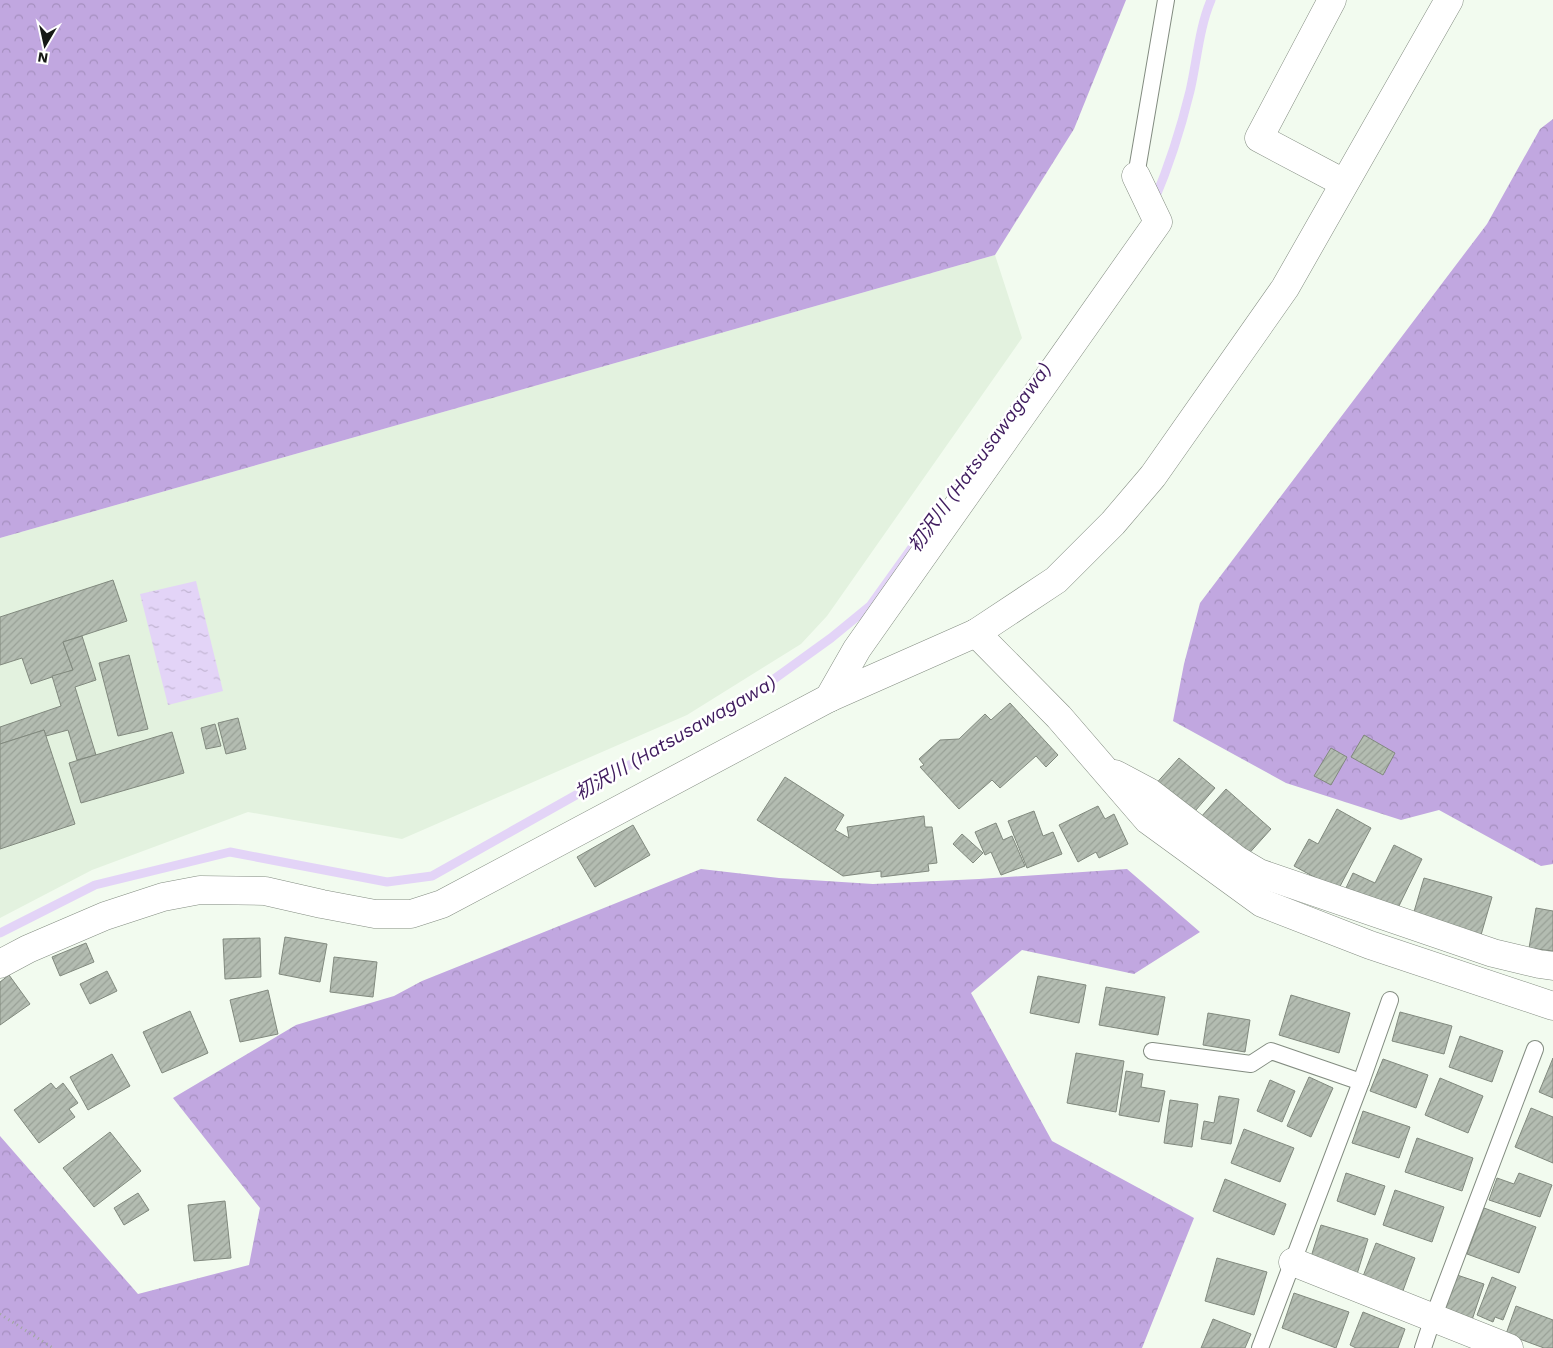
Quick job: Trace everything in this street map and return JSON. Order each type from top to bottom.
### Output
[{"type":"street","points":[[1332,0],[1259,138],[1344,183]]},
{"type":"street","points":[[0,964],[28,949],[105,916],[163,897],[200,890],[265,890],[322,904],[375,914],[411,914],[434,906],[471,890],[829,698],[976,633],[1056,580],[1113,523],[1153,476],[1285,288],[1449,0]]},
{"type":"street","points":[[829,698],[857,649],[1158,222],[1136,176]]},
{"type":"street","points":[[976,633],[1059,717],[1148,820],[1262,903],[1370,945],[1553,1006]]},
{"type":"street","points":[[1102,767],[1149,792],[1237,860],[1259,873],[1493,953],[1553,966]]},
{"type":"street","points":[[1293,1262],[1509,1348]]},
{"type":"lane","points":[[1136,176],[1166,0]]},
{"type":"lane","points":[[1260,1348],[1361,1082],[1390,1000]]},
{"type":"lane","points":[[1423,1348],[1535,1049]]},
{"type":"lane","points":[[1152,1051],[1251,1064],[1271,1051],[1361,1082]]},
{"type":"path","points":[[0,1314],[53,1348]]},
{"type":"shaded area","points":[[995,255],[1022,338],[827,616],[801,644],[687,715],[402,839],[248,812],[92,870],[0,918],[0,538]]},
{"type":"green space","points":[[0,0],[1126,0],[1074,129],[995,255],[0,538]]},
{"type":"green space","points":[[1553,119],[1553,864],[1541,866],[1439,810],[1401,820],[1286,783],[1173,721],[1184,664],[1200,603],[1487,224],[1540,129]]},
{"type":"green space","points":[[701,869],[779,878],[873,884],[1127,869],[1200,932],[1134,974],[1022,950],[971,993],[1052,1141],[1194,1218],[1142,1348],[0,1348],[0,1136],[138,1294],[249,1265],[260,1208],[173,1098],[296,1025],[394,996],[422,981]]},
{"type":"water","points":[[196,581],[223,691],[168,705],[140,594]]},
{"type":"building","points":[[113,580],[127,621],[63,642],[73,670],[31,684],[22,658],[0,665],[0,617]]},
{"type":"building","points":[[82,636],[96,680],[75,687],[96,755],[77,760],[68,730],[46,736],[44,730],[0,744],[0,727],[61,706],[52,676],[73,670],[63,642]]},
{"type":"building","points":[[129,655],[148,729],[118,736],[99,663]]},
{"type":"building","points":[[1010,703],[1058,755],[1046,767],[1036,756],[1000,788],[992,780],[959,809],[920,767],[924,765],[919,759],[940,740],[959,739],[985,714],[991,720]]},
{"type":"building","points":[[238,718],[246,749],[226,754],[218,723]]},
{"type":"building","points":[[215,724],[221,746],[206,749],[201,728]]},
{"type":"building","points":[[44,730],[75,824],[0,849],[0,744]]},
{"type":"building","points":[[172,732],[184,773],[81,803],[69,763]]},
{"type":"building","points":[[1364,735],[1395,753],[1383,775],[1351,757]]},
{"type":"building","points":[[1331,748],[1347,757],[1331,785],[1314,776]]},
{"type":"building","points":[[1179,758],[1215,788],[1189,818],[1153,787]]},
{"type":"building","points":[[785,777],[844,815],[835,830],[849,838],[847,827],[924,816],[925,827],[932,827],[937,863],[928,864],[929,871],[881,877],[881,871],[843,876],[757,820]]},
{"type":"building","points":[[1226,789],[1271,829],[1245,858],[1200,818]]},
{"type":"building","points":[[1098,806],[1105,819],[1114,814],[1128,844],[1099,858],[1096,852],[1078,862],[1059,825]]},
{"type":"building","points":[[1337,809],[1371,828],[1338,890],[1294,866],[1309,839],[1318,844]]},
{"type":"building","points":[[1034,811],[1043,836],[1053,832],[1062,854],[1027,868],[1008,821]]},
{"type":"building","points":[[996,823],[1003,840],[1012,836],[1025,866],[1001,875],[991,852],[985,855],[975,832]]},
{"type":"building","points":[[633,825],[650,855],[595,887],[577,857]]},
{"type":"building","points":[[962,834],[983,853],[973,863],[953,844]]},
{"type":"building","points":[[1394,845],[1422,859],[1395,914],[1345,890],[1353,873],[1375,883]]},
{"type":"building","points":[[1424,878],[1492,897],[1481,935],[1413,915]]},
{"type":"building","points":[[1536,908],[1553,911],[1553,951],[1529,948]]},
{"type":"building","points":[[285,937],[327,944],[320,982],[279,974]]},
{"type":"building","points":[[260,938],[261,977],[225,979],[223,939]]},
{"type":"building","points":[[86,943],[94,962],[60,976],[52,957]]},
{"type":"building","points":[[334,957],[377,962],[373,997],[330,992]]},
{"type":"building","points":[[107,971],[117,991],[90,1004],[80,984]]},
{"type":"building","points":[[9,975],[30,1004],[0,1025],[0,982]]},
{"type":"building","points":[[1038,976],[1086,985],[1079,1023],[1030,1013]]},
{"type":"building","points":[[1106,987],[1165,997],[1158,1035],[1099,1025]]},
{"type":"building","points":[[268,990],[278,1034],[240,1042],[230,1000]]},
{"type":"building","points":[[1291,995],[1350,1013],[1339,1053],[1279,1035]]},
{"type":"building","points":[[190,1011],[208,1053],[162,1073],[143,1032]]},
{"type":"building","points":[[1400,1012],[1452,1026],[1444,1054],[1392,1041]]},
{"type":"building","points":[[1208,1013],[1250,1020],[1245,1052],[1203,1045]]},
{"type":"building","points":[[1460,1036],[1503,1051],[1492,1082],[1449,1067]]},
{"type":"building","points":[[1076,1053],[1124,1061],[1116,1112],[1067,1103]]},
{"type":"building","points":[[112,1054],[130,1086],[88,1110],[70,1077]]},
{"type":"building","points":[[1553,1058],[1553,1098],[1539,1092]]},
{"type":"building","points":[[1383,1059],[1428,1075],[1416,1108],[1370,1091]]},
{"type":"building","points":[[1126,1071],[1143,1074],[1141,1087],[1165,1091],[1159,1122],[1119,1115]]},
{"type":"building","points":[[1309,1077],[1333,1088],[1311,1137],[1287,1126]]},
{"type":"building","points":[[1440,1078],[1483,1096],[1468,1133],[1425,1115]]},
{"type":"building","points":[[1270,1080],[1295,1091],[1282,1122],[1257,1111]]},
{"type":"building","points":[[51,1083],[56,1089],[63,1083],[78,1103],[69,1109],[75,1117],[39,1143],[14,1110]]},
{"type":"building","points":[[1219,1096],[1239,1099],[1231,1144],[1201,1139],[1204,1121],[1214,1123]]},
{"type":"building","points":[[1170,1100],[1198,1104],[1192,1147],[1164,1143]]},
{"type":"building","points":[[1531,1108],[1553,1117],[1553,1163],[1515,1147]]},
{"type":"building","points":[[1363,1111],[1410,1127],[1399,1158],[1352,1143]]},
{"type":"building","points":[[1244,1129],[1294,1148],[1280,1182],[1231,1163]]},
{"type":"building","points":[[110,1132],[141,1171],[94,1207],[63,1168]]},
{"type":"building","points":[[1417,1138],[1473,1158],[1462,1191],[1405,1172]]},
{"type":"building","points":[[1346,1173],[1385,1186],[1375,1215],[1337,1201]]},
{"type":"building","points":[[1519,1173],[1552,1185],[1540,1217],[1489,1200],[1497,1178],[1514,1184]]},
{"type":"building","points":[[1225,1179],[1286,1204],[1274,1235],[1213,1211]]},
{"type":"building","points":[[1395,1190],[1444,1207],[1432,1242],[1383,1225]]},
{"type":"building","points":[[138,1193],[149,1210],[124,1225],[114,1208]]},
{"type":"building","points":[[225,1201],[231,1258],[194,1261],[188,1205]]},
{"type":"building","points":[[1484,1208],[1536,1227],[1519,1273],[1467,1254]]},
{"type":"building","points":[[1321,1225],[1368,1239],[1357,1274],[1310,1260]]},
{"type":"building","points":[[1376,1243],[1415,1258],[1400,1299],[1360,1284]]},
{"type":"building","points":[[1217,1258],[1267,1272],[1254,1315],[1205,1301]]},
{"type":"building","points":[[1454,1274],[1484,1284],[1471,1323],[1442,1313]]},
{"type":"building","points":[[1492,1277],[1516,1287],[1503,1320],[1495,1317],[1493,1322],[1477,1315]]},
{"type":"building","points":[[1294,1293],[1349,1312],[1336,1348],[1282,1328]]},
{"type":"building","points":[[1516,1306],[1553,1320],[1553,1348],[1544,1348],[1506,1334]]},
{"type":"building","points":[[1363,1312],[1405,1329],[1398,1348],[1356,1348],[1350,1345]]},
{"type":"building","points":[[1213,1319],[1251,1334],[1245,1348],[1201,1348]]},
{"type":"waterway","name":"初沢川 (Hatsusawagawa)","points":[[1154,201],[1170,161],[1183,119],[1201,33],[1211,0]]},
{"type":"waterway","name":"初沢川 (Hatsusawagawa)","points":[[0,933],[95,885],[230,852],[387,882],[432,876],[745,700],[831,638],[870,606],[928,525]]}]
